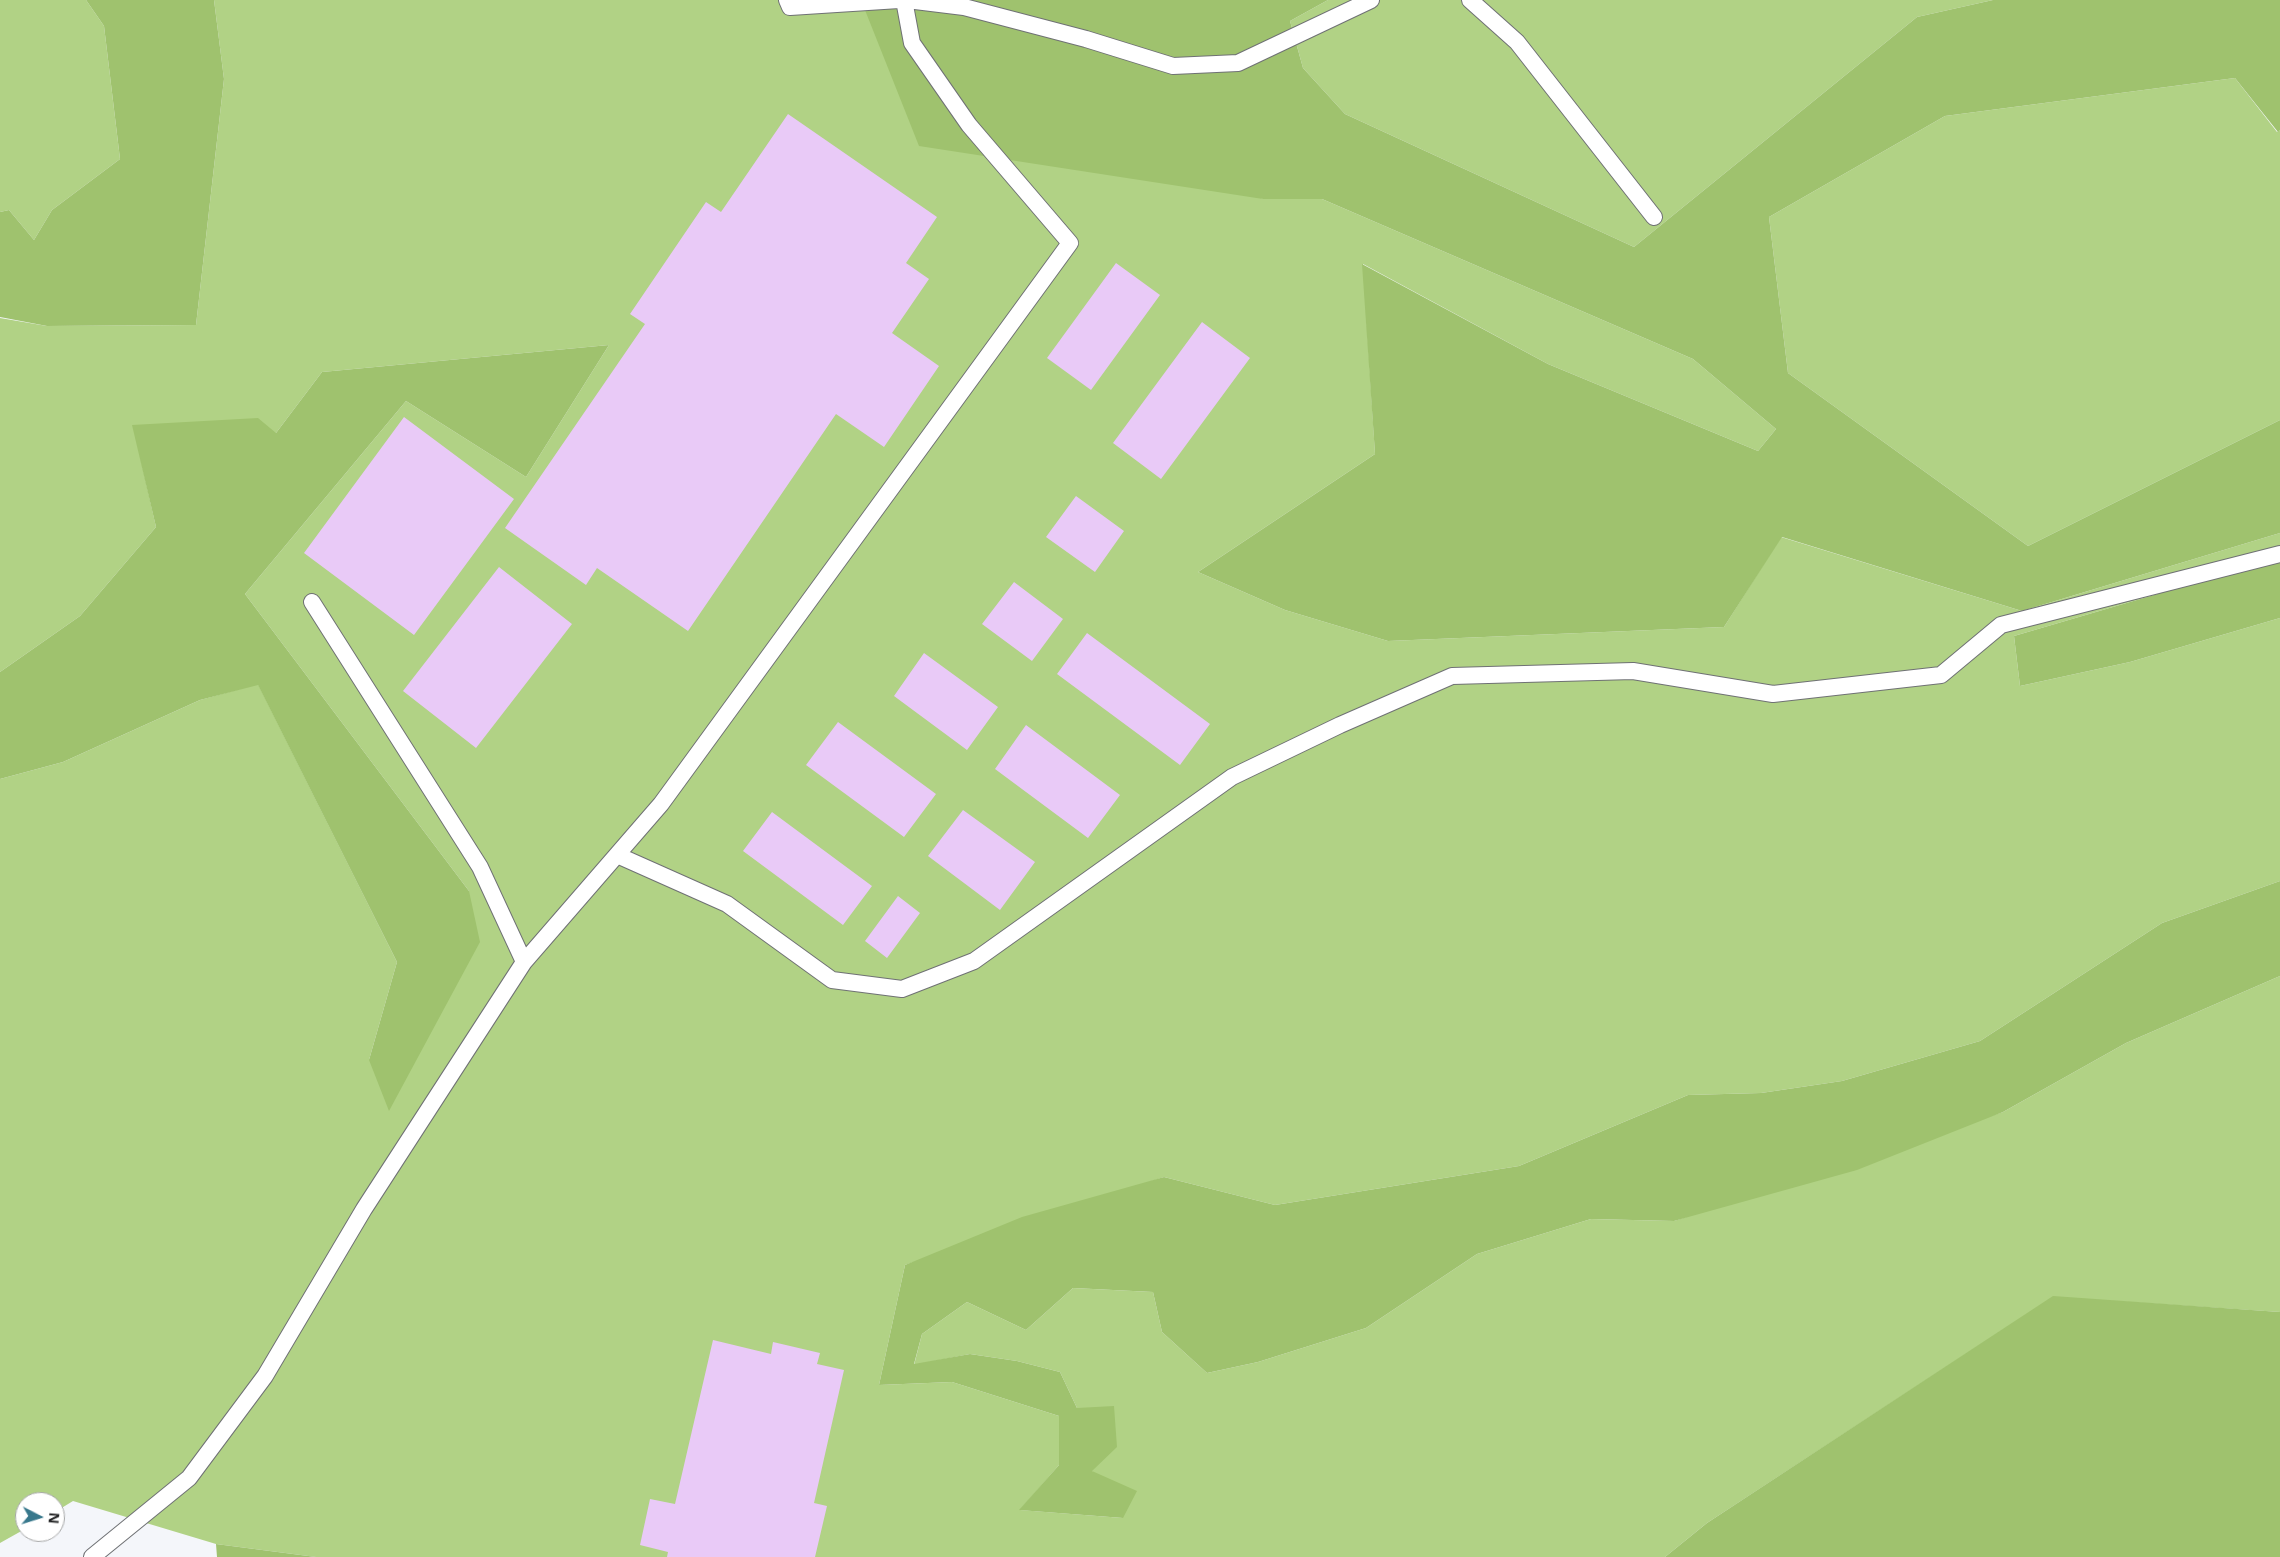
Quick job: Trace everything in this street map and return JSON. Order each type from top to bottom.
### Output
[{"type":"lane","points":[[787,0],[790,7],[899,0]]},
{"type":"lane","points":[[92,1557],[189,1478],[265,1376],[364,1209],[524,962],[661,804],[1070,243],[969,125],[912,43],[905,0],[964,7],[1086,39],[1173,66],[1238,63],[1371,0]]},
{"type":"lane","points":[[1470,0],[1517,42],[1654,216]]},
{"type":"lane","points":[[617,854],[727,904],[832,980],[902,989],[974,961],[1232,777],[1340,724],[1452,676],[1633,671],[1773,694],[1941,675],[2001,625],[2280,554]]},
{"type":"lane","points":[[312,602],[480,867],[524,962]]},
{"type":"green space","points":[[0,0],[86,0],[104,26],[120,159],[52,210],[34,240],[9,210],[0,212]]},
{"type":"green space","points":[[86,0],[214,0],[224,79],[196,325],[47,326],[0,317],[0,212],[9,210],[34,240],[52,210],[120,159],[104,26]]},
{"type":"green space","points":[[214,0],[861,0],[1263,199],[1322,199],[1693,359],[1776,429],[1758,451],[1548,364],[1363,264],[1375,454],[1198,572],[1285,610],[1388,641],[1724,627],[1781,537],[2022,611],[2280,533],[2280,558],[2014,636],[2020,686],[2130,662],[2280,618],[2280,881],[2162,923],[1980,1041],[1842,1081],[1761,1093],[1688,1095],[1519,1166],[1275,1205],[1164,1177],[905,1265],[879,1385],[952,1382],[1059,1416],[1059,1465],[1020,1510],[1123,1518],[1092,1471],[1077,1408],[1060,1372],[1017,1361],[970,1354],[914,1365],[922,1334],[967,1302],[1026,1330],[1073,1288],[1153,1292],[1162,1332],[1207,1373],[1258,1362],[1366,1328],[1477,1254],[1591,1219],[1674,1221],[2003,1112],[2126,1043],[2280,976],[2280,1312],[2053,1297],[1707,1523],[1665,1557],[316,1557],[216,1544],[73,1501],[65,1506],[65,1492],[15,1492],[15,1535],[0,1543],[0,779],[63,762],[200,700],[258,684],[397,962],[369,1060],[469,891],[245,594],[406,401],[526,477],[609,345],[322,372],[276,433],[133,425],[156,527],[80,616],[0,672],[0,318],[47,326],[196,325],[224,79]]},
{"type":"green space","points":[[861,0],[1328,0],[1290,21],[1303,68],[1345,114],[1634,247],[1917,17],[1993,0],[2280,0],[2280,130],[2278,132],[2235,78],[1945,116],[1769,217],[1788,373],[2028,546],[2280,420],[2280,533],[2022,611],[1782,537],[1724,627],[1388,641],[1285,610],[1198,572],[1375,454],[1362,264],[1548,364],[1758,451],[1776,429],[1693,359],[1322,199],[1263,199],[919,146]]},
{"type":"green space","points":[[1328,0],[1993,0],[1917,17],[1634,247],[1345,114],[1303,68],[1290,21]]},
{"type":"green space","points":[[2235,78],[2277,132],[2280,130],[2280,420],[2028,546],[1788,373],[1769,217],[1945,116]]},
{"type":"green space","points":[[609,345],[526,477],[406,401],[245,594],[469,891],[480,942],[389,1111],[369,1060],[397,962],[258,685],[200,700],[63,762],[0,779],[0,672],[80,616],[156,527],[132,425],[258,418],[276,433],[322,372]]},
{"type":"green space","points":[[2280,558],[2280,618],[2130,662],[2020,686],[2014,636]]},
{"type":"green space","points":[[2280,881],[2280,976],[2126,1043],[2003,1112],[1857,1170],[1674,1221],[1591,1219],[1477,1254],[1366,1328],[1258,1362],[1207,1373],[1162,1332],[1153,1292],[1073,1288],[1026,1330],[967,1302],[922,1334],[914,1364],[970,1354],[1017,1361],[1060,1372],[1077,1408],[1114,1406],[1117,1447],[1092,1471],[1137,1491],[1123,1518],[1019,1510],[1059,1465],[1059,1416],[952,1382],[879,1385],[905,1265],[1022,1217],[1164,1177],[1275,1205],[1519,1166],[1688,1095],[1761,1093],[1842,1081],[1980,1041],[2162,923]]},
{"type":"green space","points":[[2053,1296],[2280,1312],[2280,1557],[1665,1557],[1707,1523]]},
{"type":"green space","points":[[216,1544],[316,1557],[217,1557]]},
{"type":"building","points":[[788,114],[937,217],[906,263],[929,279],[892,333],[939,366],[884,447],[836,414],[688,631],[597,568],[586,585],[505,528],[645,324],[630,314],[706,202],[721,212]]},
{"type":"building","points":[[1116,263],[1160,295],[1091,390],[1047,358]]},
{"type":"building","points":[[1202,322],[1250,358],[1161,479],[1113,443]]},
{"type":"building","points":[[404,417],[514,499],[414,635],[304,553]]},
{"type":"building","points":[[1076,496],[1124,531],[1095,572],[1046,537]]},
{"type":"building","points":[[499,567],[572,624],[476,748],[403,691]]},
{"type":"building","points":[[1014,582],[1063,619],[1032,661],[982,624]]},
{"type":"building","points":[[1087,633],[1210,724],[1180,765],[1057,674]]},
{"type":"building","points":[[924,653],[998,707],[967,750],[894,696]]},
{"type":"building","points":[[838,722],[936,794],[904,837],[806,765]]},
{"type":"building","points":[[1026,725],[1120,795],[1088,838],[995,769]]},
{"type":"building","points":[[963,810],[1035,862],[1000,910],[928,856]]},
{"type":"building","points":[[772,812],[872,886],[843,925],[743,851]]},
{"type":"building","points":[[898,896],[920,913],[887,958],[865,941]]},
{"type":"building","points":[[713,1340],[771,1354],[773,1342],[820,1353],[817,1364],[844,1370],[814,1503],[827,1506],[815,1557],[667,1557],[668,1552],[640,1545],[650,1499],[675,1504]]}]
